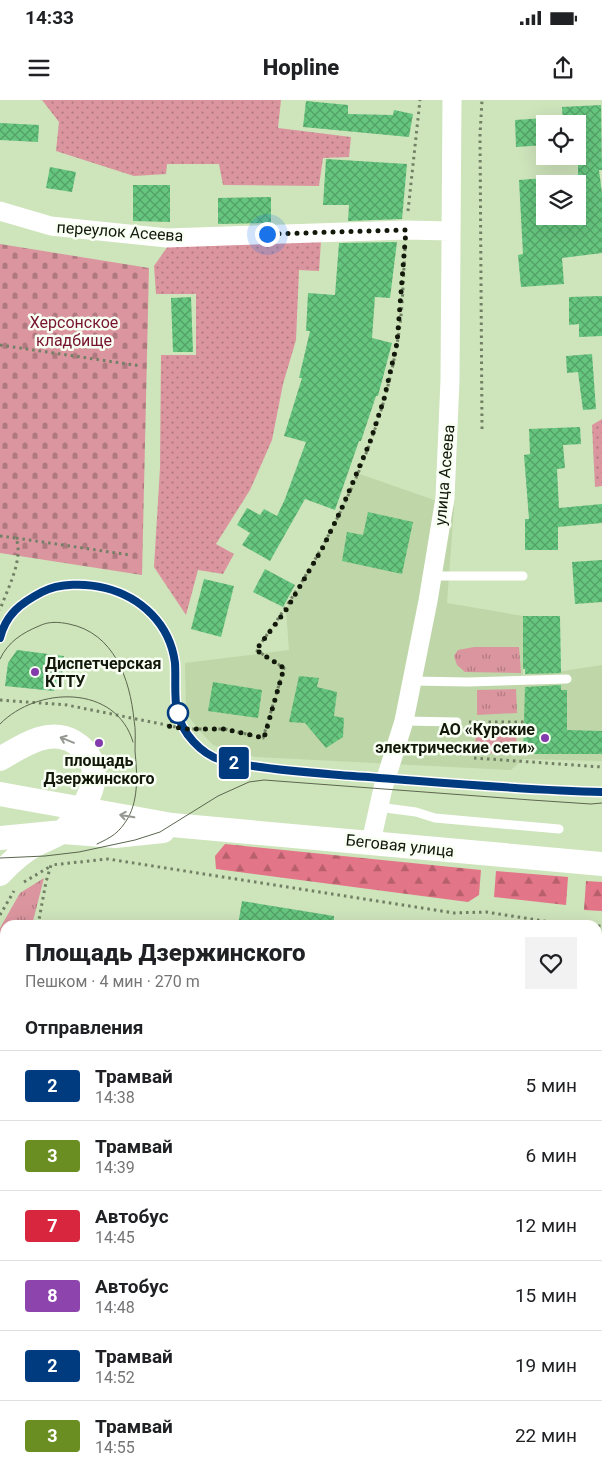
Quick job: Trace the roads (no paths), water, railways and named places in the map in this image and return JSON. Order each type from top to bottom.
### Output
[{"type":"street","name":"улица Асеева","points":[[371,842],[383,788],[404,721],[445,498],[450,380],[452,100]]},
{"type":"street","name":"переулок Асеева","points":[[0,211],[51,226],[167,238],[406,230],[451,231]]},
{"type":"street","points":[[0,758],[34,740],[49,736],[61,736],[74,742],[84,750],[94,770],[94,785],[83,808],[63,832],[33,846],[0,874]]},
{"type":"street","points":[[0,794],[172,825],[210,829]]},
{"type":"street","points":[[0,838],[63,832],[114,836],[210,829]]},
{"type":"street","name":"Беговая улица","points":[[210,829],[371,842],[521,858],[598,861]]},
{"type":"lane","points":[[432,576],[522,576]]},
{"type":"lane","points":[[412,681],[468,682],[567,679]]},
{"type":"lane","points":[[404,721],[457,722]]},
{"type":"lane","points":[[378,807],[416,812],[435,818],[559,830]]},
{"type":"tram line","name":"2","points":[[0,638],[2,628],[23,602],[46,590],[76,584],[99,586],[118,592],[138,602],[165,630],[172,646],[175,663],[178,713],[192,741],[205,752],[221,760],[280,771],[602,792]]},
{"type":"tram line","points":[[0,638],[6,623],[16,610],[42,592],[56,587],[73,585],[90,585],[105,588],[118,592],[142,606],[160,625],[172,649],[175,663],[177,712],[183,728],[193,742],[214,757],[251,766],[304,773],[510,788],[602,792]]},
{"type":"tram line","points":[[0,659],[11,643],[21,635],[43,624],[54,622],[85,629],[98,637],[117,660],[124,674],[135,724],[136,794],[132,810],[118,831],[97,844]]},
{"type":"tram line","points":[[0,724],[16,711],[34,703],[54,698],[74,697],[93,701],[110,709],[124,723],[133,742]]},
{"type":"tram line","points":[[0,858],[79,852],[135,840],[160,832],[218,796],[249,782],[264,780],[531,800],[602,803]]},
{"type":"place","name":"Диспетчерская КТТУ","points":[[35,672]]},
{"type":"place","name":"АО «Курские электрические сети»","points":[[545,738]]},
{"type":"place","name":"площадь Дзержинского","points":[[99,743]]},
{"type":"park label","name":"Херсонское кладбище","points":[[74,331]]}]
